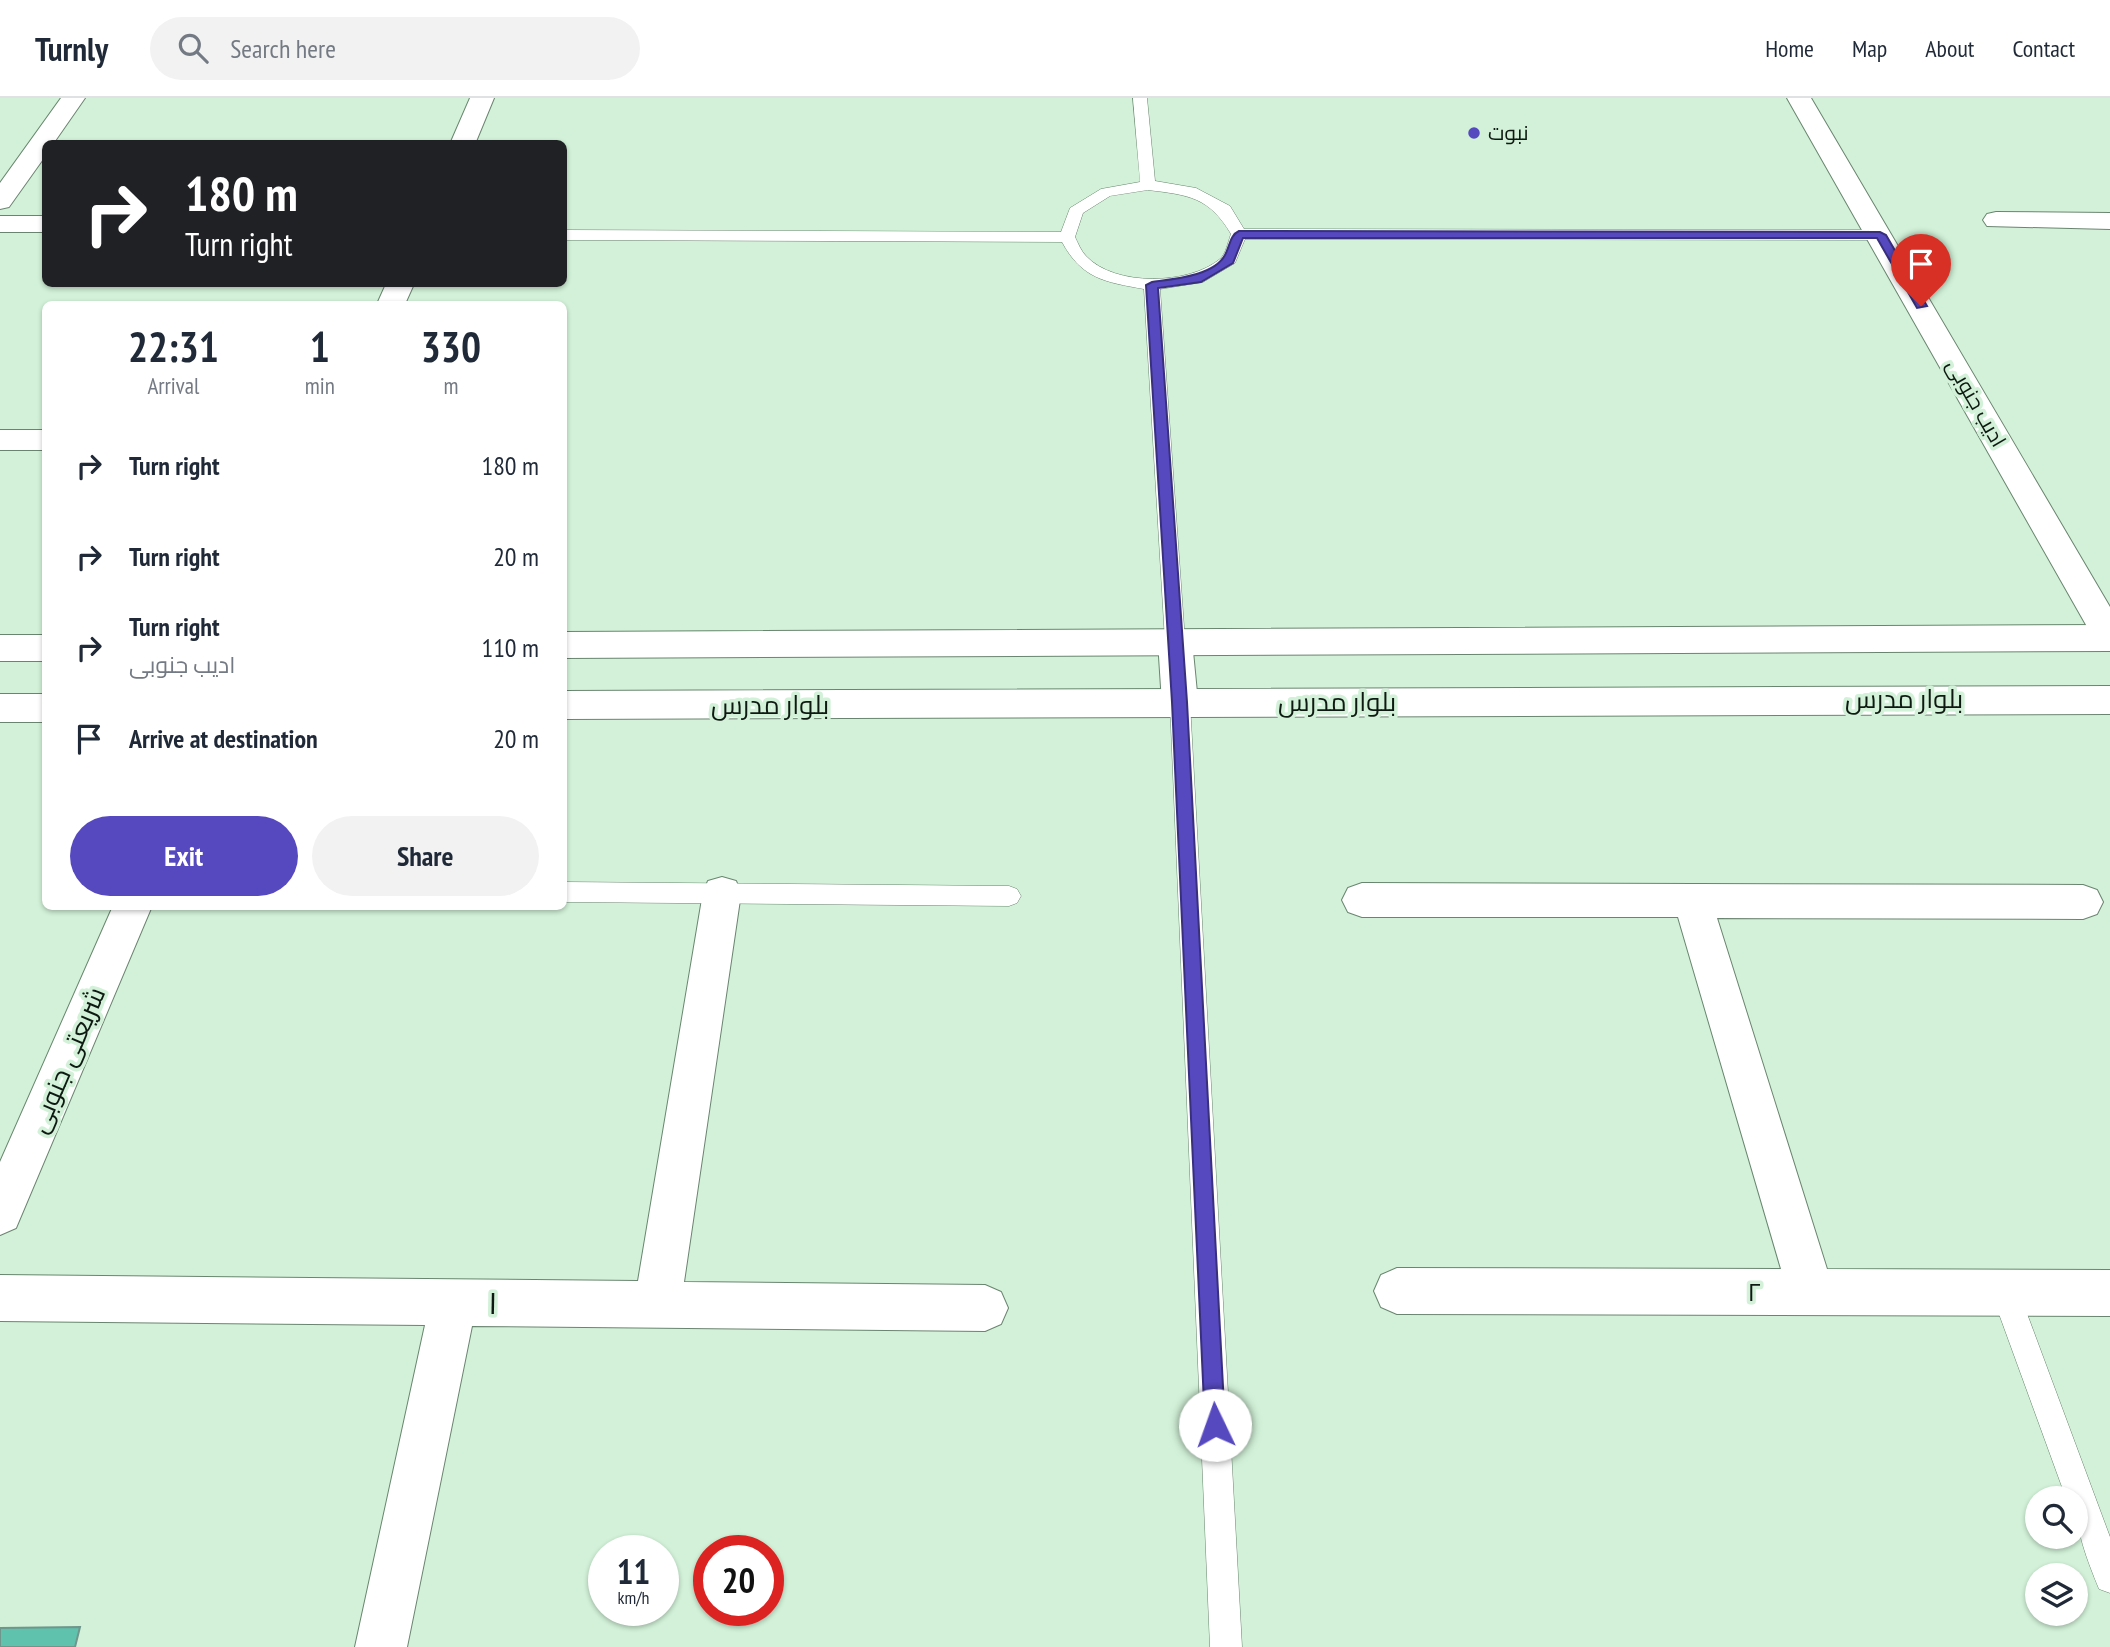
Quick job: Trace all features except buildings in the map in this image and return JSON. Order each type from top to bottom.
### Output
[{"type":"street","points":[[43,140],[73,98]]},
{"type":"street","points":[[463,140],[482,98]]},
{"type":"street","name":"ادیب جنوبی","points":[[1799,98],[2110,638]]},
{"type":"street","points":[[0,201],[42,142]]},
{"type":"street","points":[[1996,220],[2110,221]]},
{"type":"street","points":[[0,224],[42,224]]},
{"type":"street","points":[[0,440],[42,440]]},
{"type":"street","points":[[567,645],[2110,638]]},
{"type":"street","points":[[1175,641],[1180,702]]},
{"type":"street","points":[[0,648],[42,648]]},
{"type":"street","name":"بلوار مدرس","points":[[567,705],[2110,700]]},
{"type":"street","points":[[0,708],[42,708]]},
{"type":"street","points":[[657,1304],[722,893]]},
{"type":"street","points":[[1362,900],[2083,902]]},
{"type":"street","points":[[1693,902],[1811,1292]]},
{"type":"street","name":"شریعتی جنوبی","points":[[0,1213],[131,910]]},
{"type":"street","name":"۲","points":[[1397,1291],[2110,1293]]},
{"type":"street","name":"۱","points":[[0,1298],[985,1308]]},
{"type":"street","points":[[381,1647],[453,1303]]},
{"type":"lane","points":[[1140,98],[1148,185]]},
{"type":"lane","points":[[1148,185],[1191,191],[1224,209],[1239,234],[1229,260],[1197,279],[1152,285],[1111,278],[1080,260],[1067,237],[1076,211],[1105,192],[1148,185]]},
{"type":"lane","points":[[1239,234],[1880,235]]},
{"type":"lane","points":[[567,235],[1067,237]]},
{"type":"lane","points":[[1152,285],[1175,641]]},
{"type":"lane","points":[[1180,702],[1226,1647]]},
{"type":"lane","points":[[567,891],[1009,896]]},
{"type":"lane","points":[[2005,1292],[2110,1578]]},
{"type":"place","name":"نبوت","points":[[1474,133]]},
{"type":"route","points":[[1215,1425],[1180,702],[1152,285],[1197,279],[1229,260],[1239,234],[1880,235],[1921,306]]}]
